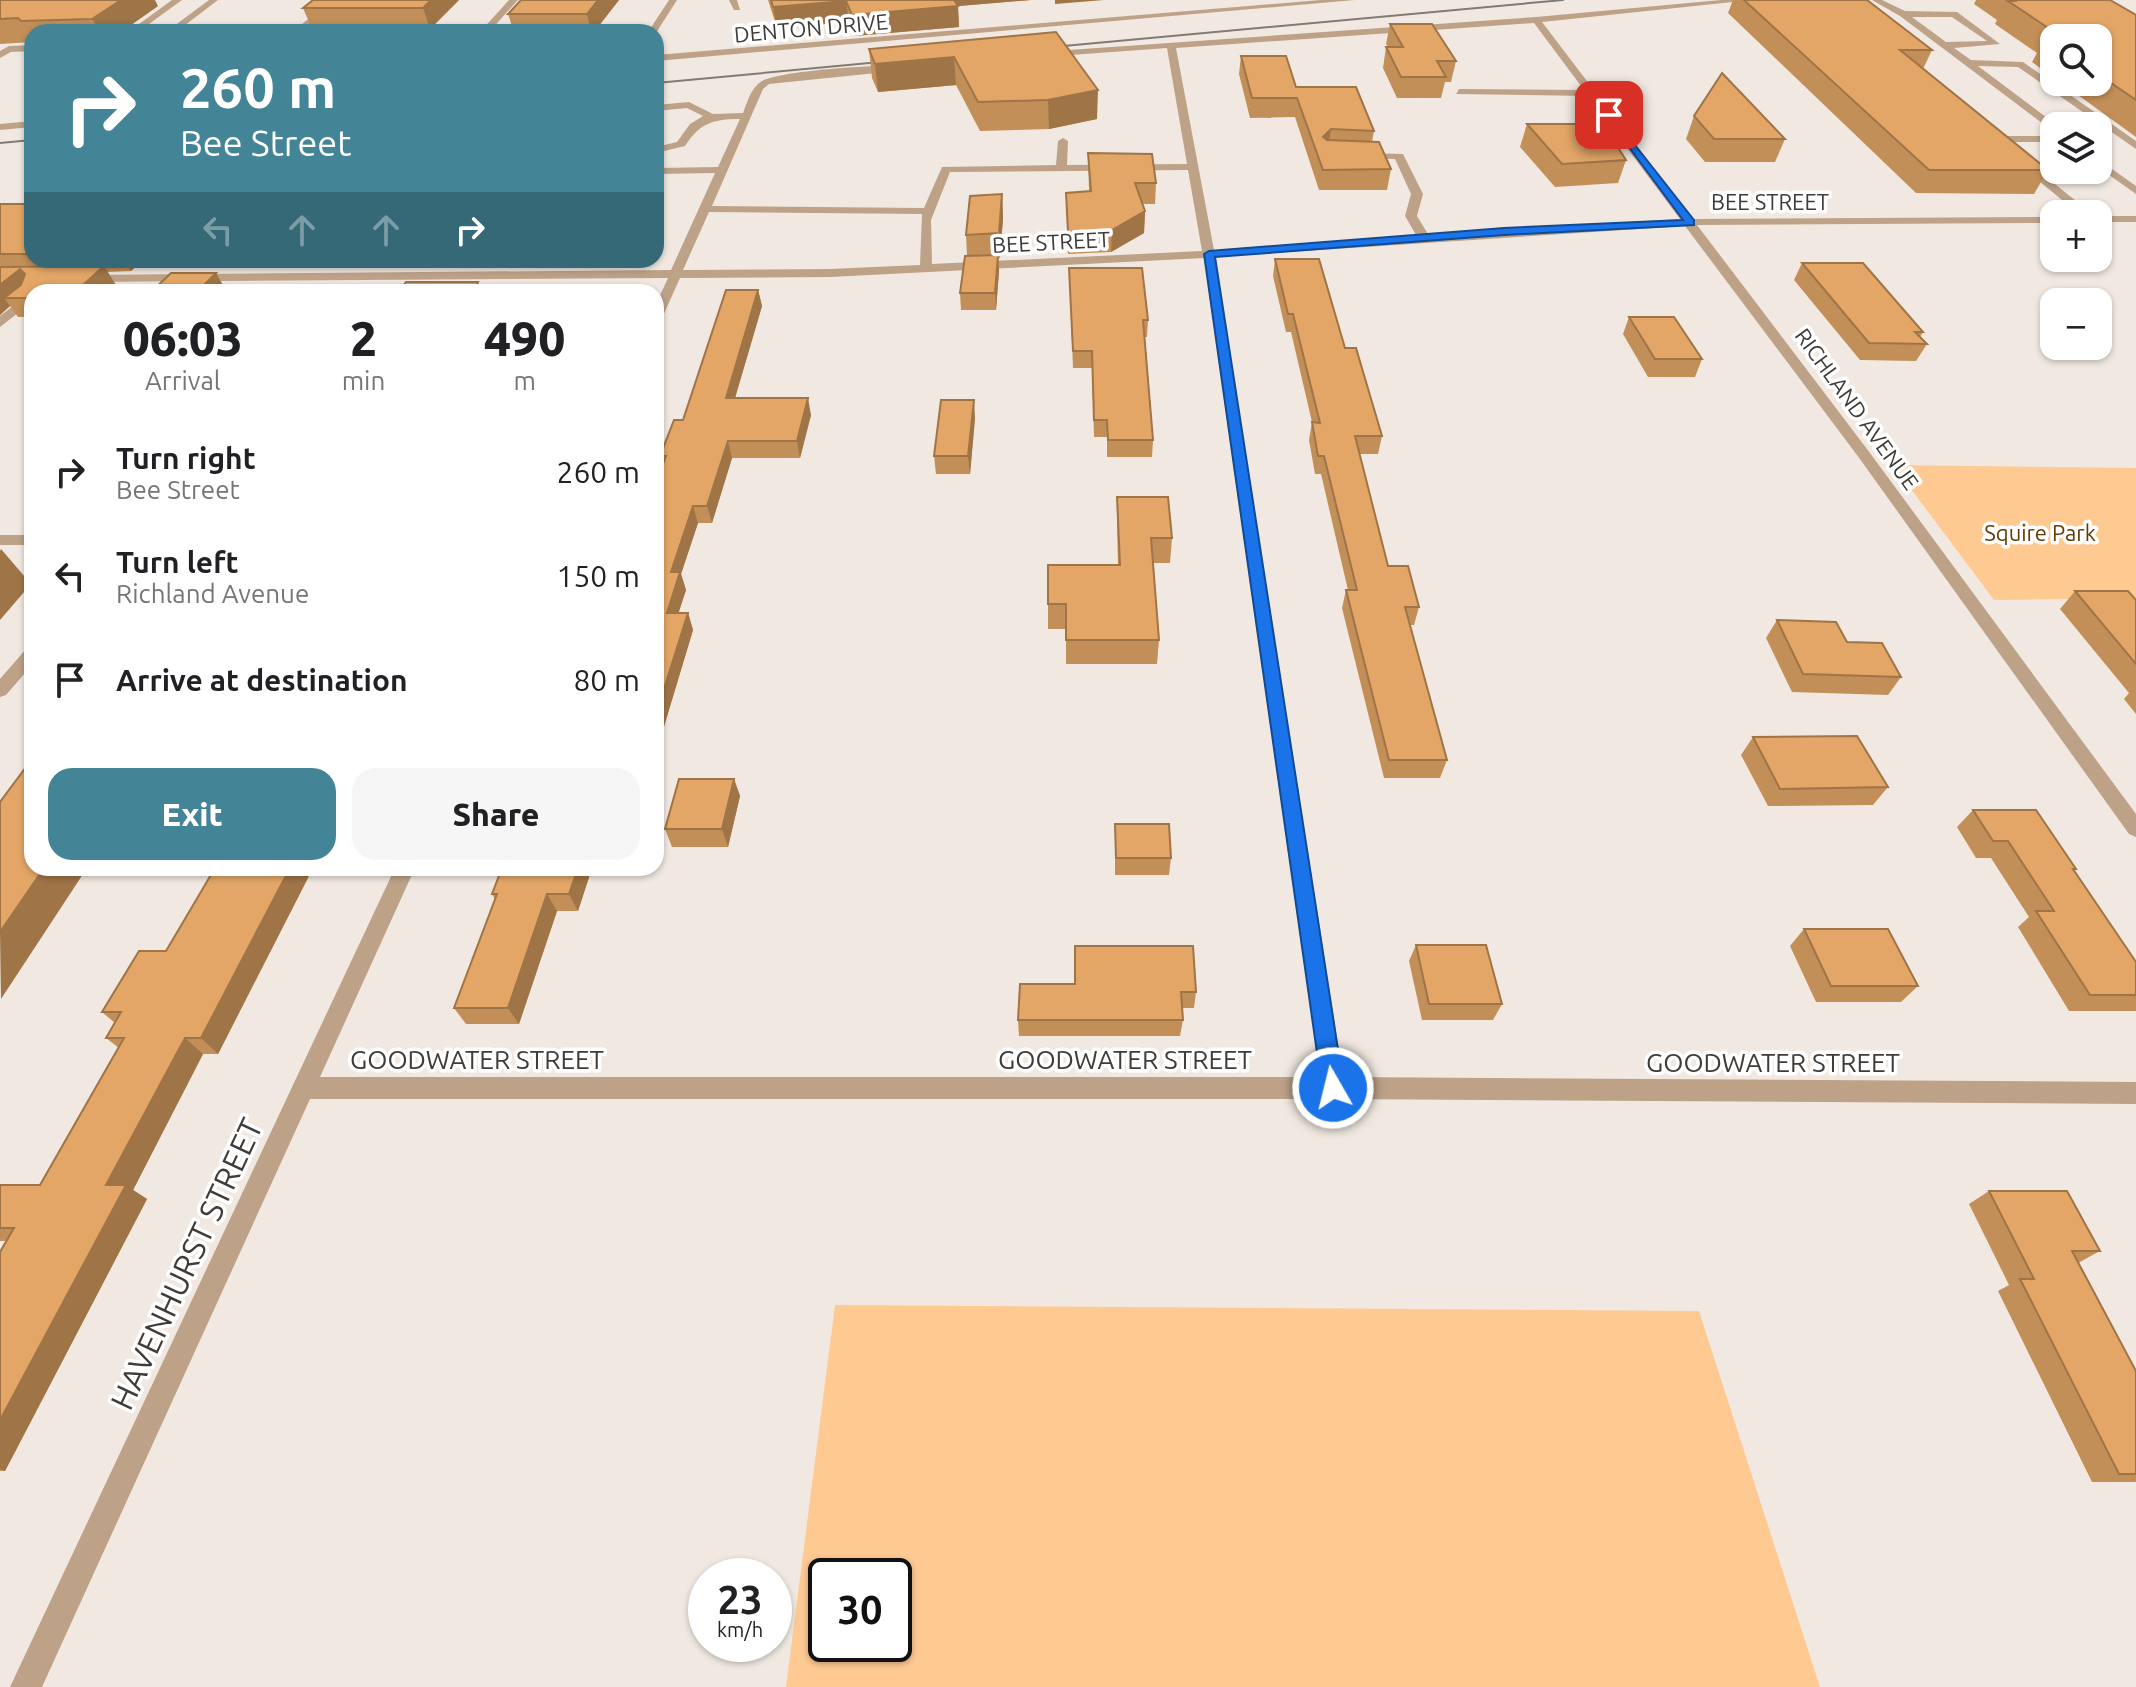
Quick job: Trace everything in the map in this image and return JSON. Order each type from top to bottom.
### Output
[{"type":"street","points":[[144,24],[178,0]]},
{"type":"street","points":[[181,24],[214,0]]},
{"type":"street","points":[[306,24],[337,0]]},
{"type":"street","points":[[492,24],[514,0]]},
{"type":"street","points":[[657,24],[673,0]]},
{"type":"street","name":"DENTON DRIVE","points":[[664,57],[1157,13],[1351,0]]},
{"type":"street","points":[[1034,55],[1536,20],[1748,0]]},
{"type":"street","points":[[1876,0],[1903,14],[2040,116]]},
{"type":"street","points":[[1896,0],[1902,6],[1903,14]]},
{"type":"street","points":[[1933,0],[1996,44],[1944,45]]},
{"type":"street","points":[[1903,14],[1954,14]]},
{"type":"street","name":"RICHLAND AVENUE","points":[[1536,20],[1691,222],[2136,829]]},
{"type":"street","points":[[1171,44],[1209,254],[1333,1088]]},
{"type":"street","points":[[0,55],[9,49],[24,48]]},
{"type":"street","points":[[1969,63],[2020,64],[2136,146]]},
{"type":"street","points":[[664,301],[759,88],[766,82],[782,78],[909,66]]},
{"type":"street","points":[[1459,92],[1593,93]]},
{"type":"street","points":[[664,107],[689,105],[710,116]]},
{"type":"street","points":[[664,148],[681,144],[692,125],[710,116],[746,116]]},
{"type":"street","points":[[0,127],[24,125]]},
{"type":"street","points":[[2040,139],[1993,139],[2040,177]]},
{"type":"street","points":[[1061,168],[1063,141]]},
{"type":"street","points":[[1342,155],[1399,156],[1417,194],[1411,216],[1424,238]]},
{"type":"street","points":[[926,268],[925,220],[946,169],[1193,167]]},
{"type":"street","points":[[664,171],[722,170]]},
{"type":"street","points":[[2112,171],[2130,182],[2136,191]]},
{"type":"street","points":[[2049,184],[2069,200]]},
{"type":"street","points":[[705,209],[929,211]]},
{"type":"street","points":[[2112,219],[2136,219]]},
{"type":"street","name":"BEE STREET","points":[[68,278],[676,275],[926,268],[1209,254],[1691,222],[2040,220]]},
{"type":"street","points":[[1,321],[24,302]]},
{"type":"street","points":[[0,540],[24,540]]},
{"type":"street","points":[[0,691],[24,662]]},
{"type":"street","name":"HAVENHURST STREET","points":[[26,1687],[306,1088],[401,876]]},
{"type":"street","name":"GOODWATER STREET","points":[[306,1088],[1333,1088],[2136,1093]]},
{"type":"green space","name":"Squire Park","points":[[1893,465],[2136,468],[2136,598],[1994,600]]},
{"type":"green space","points":[[835,1305],[1699,1311],[1820,1687],[786,1687],[789,1662],[792,1662],[792,1640]]},
{"type":"building","points":[[0,0],[121,0],[92,19],[21,21],[18,18],[0,19]]},
{"type":"building","points":[[313,0],[431,0],[423,8],[303,8]]},
{"type":"building","points":[[521,0],[598,0],[587,14],[508,14]]},
{"type":"building","points":[[771,0],[954,0],[958,6],[852,15],[846,1],[773,7]]},
{"type":"building","points":[[1744,0],[1867,0],[1932,50],[1900,50],[2040,164],[2040,170],[1929,170]]},
{"type":"building","points":[[2110,0],[2136,15],[2136,100],[2112,84],[2112,24],[2042,24],[2008,1]]},
{"type":"building","points":[[1390,24],[1432,24],[1456,61],[1437,61],[1446,77],[1401,77],[1386,47],[1403,47]]},
{"type":"building","points":[[1056,32],[1098,90],[1048,100],[978,102],[954,57],[875,64],[869,49]]},
{"type":"building","points":[[1241,56],[1286,56],[1296,87],[1356,87],[1374,131],[1331,129],[1323,137],[1327,140],[1379,142],[1391,169],[1323,170],[1297,98],[1252,98]]},
{"type":"building","points":[[1722,73],[1785,139],[1714,139],[1694,116]]},
{"type":"building","points":[[1527,124],[1603,124],[1626,160],[1562,164]]},
{"type":"building","points":[[1088,153],[1152,154],[1156,183],[1135,183],[1145,211],[1112,230],[1068,232],[1066,193],[1091,191]]},
{"type":"building","points":[[1002,194],[999,233],[966,235],[970,196]]},
{"type":"building","points":[[0,204],[24,204],[24,254],[0,254]]},
{"type":"building","points":[[998,255],[995,293],[960,293],[965,256]]},
{"type":"building","points":[[1275,259],[1319,259],[1345,348],[1356,348],[1382,436],[1355,436],[1388,566],[1408,566],[1419,607],[1405,607],[1447,760],[1389,760],[1346,590],[1357,590],[1324,456],[1318,456],[1312,422],[1320,423],[1293,314],[1288,314]]},
{"type":"building","points":[[1802,263],[1863,263],[1923,332],[1915,332],[1927,344],[1869,343]]},
{"type":"building","points":[[0,267],[102,268],[84,284],[24,284],[24,298],[4,298],[21,285],[25,274],[20,269],[0,285]]},
{"type":"building","points":[[1069,268],[1142,268],[1148,320],[1143,320],[1153,440],[1108,440],[1107,420],[1094,420],[1092,351],[1073,351]]},
{"type":"building","points":[[171,273],[216,273],[205,284],[159,284]]},
{"type":"building","points":[[406,282],[477,284],[404,284]]},
{"type":"building","points":[[726,290],[758,290],[726,398],[808,398],[797,441],[728,441],[707,506],[693,506],[671,572],[680,572],[667,613],[688,613],[664,689],[664,446],[674,420],[683,420]]},
{"type":"building","points":[[1629,317],[1674,317],[1702,359],[1655,359]]},
{"type":"building","points":[[941,400],[974,400],[968,456],[934,456]]},
{"type":"building","points":[[1117,497],[1168,497],[1172,538],[1151,538],[1159,640],[1066,640],[1066,604],[1048,604],[1048,565],[1120,565]]},
{"type":"building","points":[[2075,591],[2128,591],[2136,600],[2136,664]]},
{"type":"building","points":[[1777,620],[1836,622],[1847,642],[1882,643],[1901,677],[1803,674]]},
{"type":"building","points":[[1857,736],[1888,787],[1780,789],[1753,737]]},
{"type":"building","points":[[24,770],[24,876],[38,876],[0,932],[0,802]]},
{"type":"building","points":[[679,779],[734,779],[722,829],[665,829]]},
{"type":"building","points":[[1973,810],[2036,810],[2136,962],[2136,995],[2090,995],[2036,911],[2054,911],[2008,841],[1993,841]]},
{"type":"building","points":[[1115,824],[1169,824],[1171,858],[1116,858]]},
{"type":"building","points":[[210,876],[286,876],[201,1038],[185,1038],[106,1185],[126,1185],[0,1420],[0,1252],[14,1228],[0,1228],[0,1185],[40,1185],[124,1038],[106,1038],[121,1012],[102,1012],[139,951],[166,951]]},
{"type":"building","points":[[499,876],[575,876],[569,894],[547,894],[508,1008],[454,1008],[497,894],[492,894]]},
{"type":"building","points":[[1804,929],[1888,929],[1918,986],[1831,986]]},
{"type":"building","points":[[1416,945],[1486,945],[1502,1004],[1429,1004]]},
{"type":"building","points":[[1075,946],[1193,946],[1196,992],[1181,992],[1183,1020],[1018,1020],[1020,984],[1075,984]]},
{"type":"building","points":[[1989,1191],[2067,1191],[2100,1251],[2072,1251],[2136,1371],[2136,1474],[2119,1474],[2020,1279],[2034,1279]]},
{"type":"tram line","points":[[1042,48],[1563,0]]},
{"type":"tram line","points":[[664,82],[891,61]]},
{"type":"tram line","points":[[0,143],[24,141]]},
{"type":"route","points":[[1333,1088],[1209,254],[1504,232],[1691,222],[1609,115]]}]
